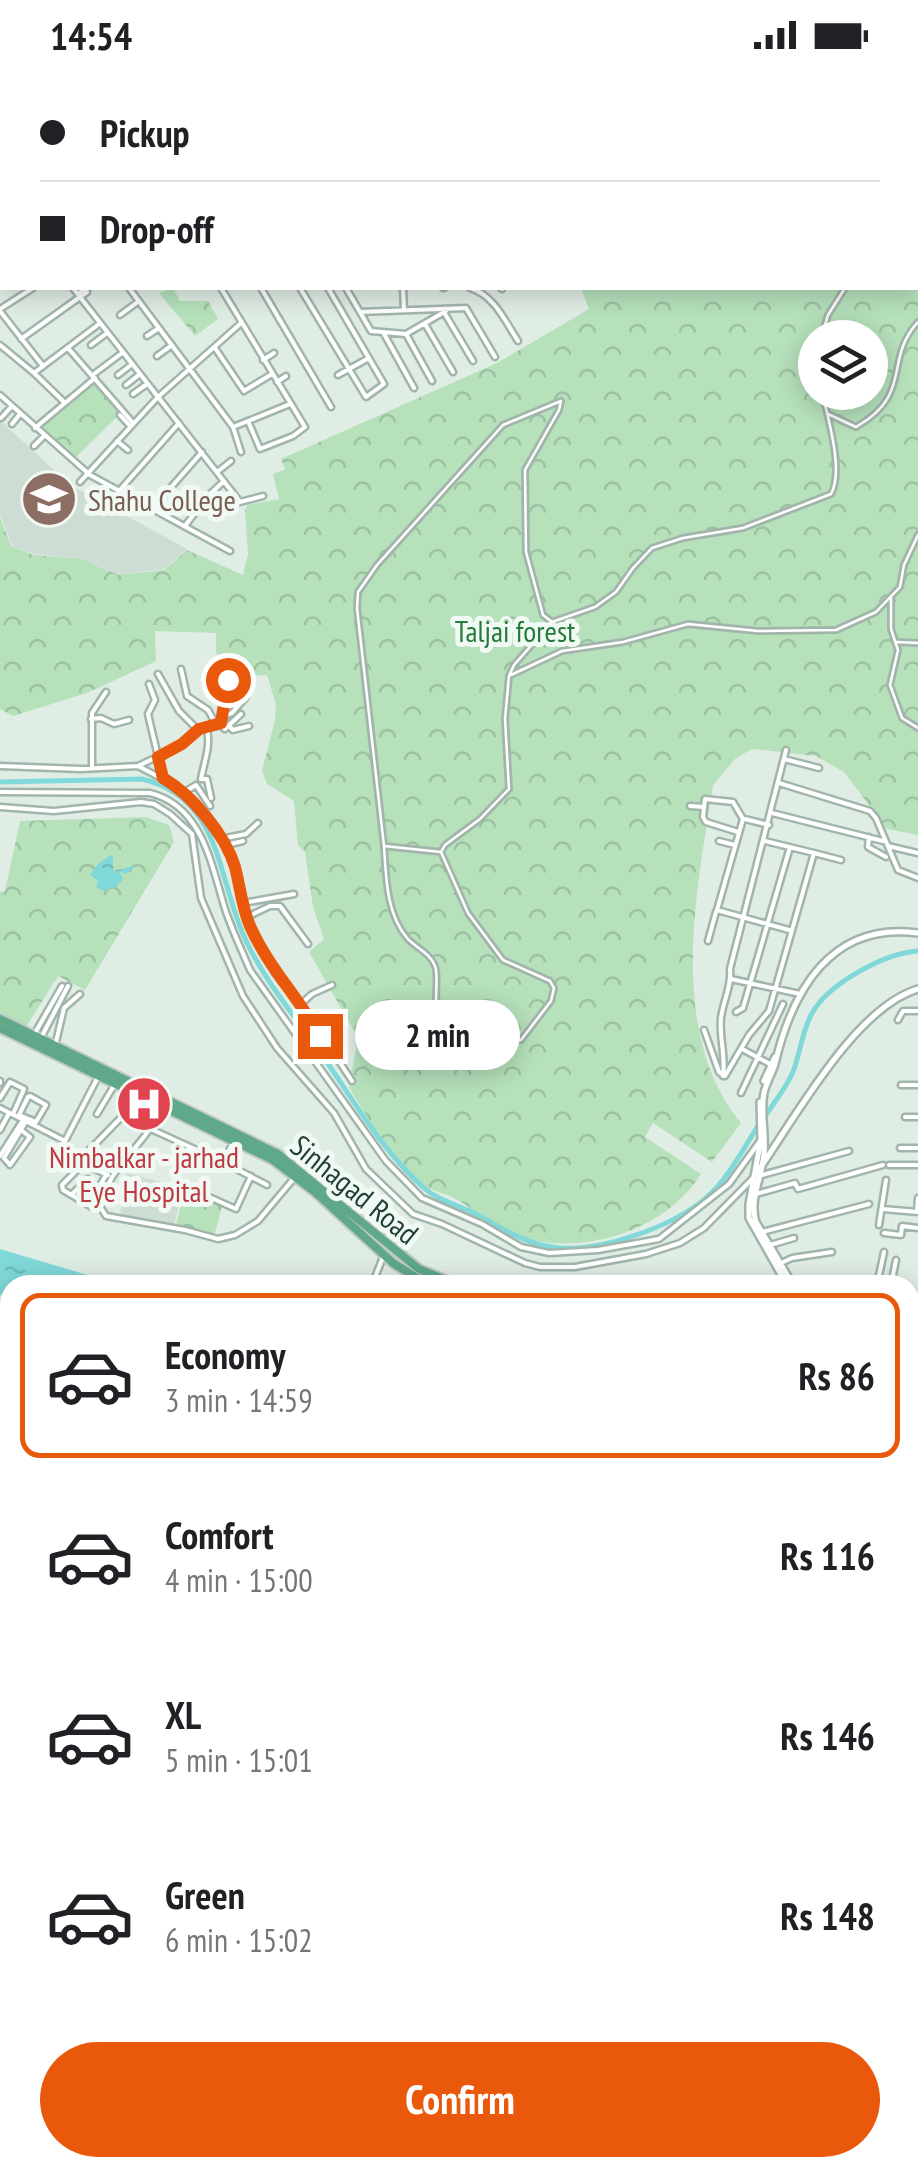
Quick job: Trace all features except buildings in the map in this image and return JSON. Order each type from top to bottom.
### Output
[{"type":"main road","name":"Sinhagad Road","points":[[2,1027],[36,1038],[235,1137],[295,1176],[415,1275]]},
{"type":"main road","name":"Sinhagad Road","points":[[2,1027],[162,1106],[278,1154],[418,1269],[433,1275]]},
{"type":"main road","points":[[385,1253],[421,1275]]},
{"type":"main road","points":[[588,2177],[599,2177]]},
{"type":"street","points":[[30,290],[0,310],[43,366]]},
{"type":"street","points":[[74,290],[240,502],[263,496]]},
{"type":"street","points":[[21,338],[87,290]]},
{"type":"street","points":[[131,290],[233,427],[241,452]]},
{"type":"street","points":[[222,290],[304,427],[293,436],[259,449],[248,421]]},
{"type":"street","points":[[263,290],[331,407]]},
{"type":"street","points":[[301,290],[366,398],[384,384],[329,290]]},
{"type":"street","points":[[347,290],[371,332],[406,334],[450,308]]},
{"type":"street","points":[[403,290],[404,310]]},
{"type":"street","points":[[478,290],[494,304],[518,341]]},
{"type":"street","points":[[826,320],[843,290]]},
{"type":"street","points":[[120,315],[139,301]]},
{"type":"street","points":[[360,312],[466,308],[495,356]]},
{"type":"street","points":[[434,309],[436,317]]},
{"type":"street","points":[[444,312],[473,362]]},
{"type":"street","points":[[827,412],[856,427],[885,406],[892,394],[903,348],[918,322]]},
{"type":"street","points":[[425,323],[453,372]]},
{"type":"street","points":[[34,373],[100,324]]},
{"type":"street","points":[[80,482],[158,396],[241,324]]},
{"type":"street","points":[[147,336],[159,328]]},
{"type":"street","points":[[382,332],[414,388]]},
{"type":"street","points":[[92,345],[107,333]]},
{"type":"street","points":[[406,334],[432,381]]},
{"type":"street","points":[[0,345],[63,402]]},
{"type":"street","points":[[157,356],[172,346]]},
{"type":"street","points":[[68,348],[132,424]]},
{"type":"street","points":[[215,348],[244,391],[272,374]]},
{"type":"street","points":[[35,428],[122,353]]},
{"type":"street","points":[[263,360],[274,353]]},
{"type":"street","points":[[338,375],[370,357]]},
{"type":"street","points":[[118,375],[131,364]]},
{"type":"street","points":[[126,384],[140,374]]},
{"type":"street","points":[[277,382],[286,376]]},
{"type":"street","points":[[133,394],[147,384]]},
{"type":"street","points":[[2,400],[87,473],[230,550]]},
{"type":"street","points":[[552,622],[543,615],[526,552],[525,470],[561,400],[503,425],[398,540],[358,592],[392,912],[410,941],[435,964],[437,1013],[444,1019],[461,1018],[486,1024],[508,1040],[521,1040],[551,1002],[554,988],[550,982],[503,960],[468,913],[442,852],[445,845],[480,820],[509,789],[505,720],[509,676],[514,665],[552,622],[595,608],[616,592],[652,548],[744,528],[830,494],[836,484],[827,412]]},
{"type":"street","points":[[233,427],[290,404]]},
{"type":"street","points":[[1,418],[12,406]]},
{"type":"street","points":[[12,424],[20,414]]},
{"type":"street","points":[[120,415],[132,424]]},
{"type":"street","points":[[119,491],[179,423]]},
{"type":"street","points":[[34,446],[44,436]]},
{"type":"street","points":[[117,441],[128,450]]},
{"type":"street","points":[[152,508],[202,452]]},
{"type":"street","points":[[217,472],[231,461]]},
{"type":"street","points":[[185,526],[207,496],[224,481]]},
{"type":"street","points":[[509,676],[562,652],[622,642],[688,624],[758,631],[836,630],[876,612],[900,586],[904,565],[918,535]]},
{"type":"street","points":[[891,596],[892,629],[898,650],[890,685],[902,718],[918,728]]},
{"type":"street","points":[[896,642],[918,643]]},
{"type":"street","points":[[182,669],[187,696],[208,710],[223,729],[241,714]]},
{"type":"street","points":[[158,674],[179,712],[198,730]]},
{"type":"street","points":[[1,768],[138,766],[182,744],[198,730],[218,725],[224,716],[224,704],[234,695],[228,680]]},
{"type":"street","points":[[149,684],[154,700],[148,714],[163,778]]},
{"type":"street","points":[[92,768],[93,708],[106,692]]},
{"type":"street","points":[[224,716],[246,697]]},
{"type":"street","points":[[91,719],[114,724],[129,720]]},
{"type":"street","points":[[229,726],[234,730],[250,726]]},
{"type":"street","points":[[206,728],[207,764],[201,779],[207,779],[212,798]]},
{"type":"street","points":[[723,1076],[721,1019],[730,969],[786,750]]},
{"type":"street","points":[[784,759],[819,768]]},
{"type":"street","points":[[138,766],[182,792],[226,846],[247,916],[276,972],[352,1081]]},
{"type":"street","points":[[779,783],[862,808],[876,818],[898,870],[918,878]]},
{"type":"street","points":[[182,792],[196,785],[210,806]]},
{"type":"street","points":[[0,792],[150,793],[176,807],[204,842],[237,944],[250,970],[386,1160],[422,1198],[482,1224],[520,1247],[549,1252],[598,1250],[659,1239],[729,1184],[762,1139]]},
{"type":"street","points":[[738,832],[706,822],[703,807],[707,798],[733,802],[743,819],[769,824]]},
{"type":"street","points":[[0,807],[54,811],[142,802],[154,804],[183,824],[192,834],[201,898],[238,988],[277,1048],[334,1113],[366,1169],[413,1214],[525,1264],[575,1266],[670,1248],[704,1228],[759,1174],[846,1045],[896,998],[918,989]]},
{"type":"street","points":[[690,806],[703,807]]},
{"type":"street","points":[[772,813],[918,853]]},
{"type":"street","points":[[708,941],[743,819]]},
{"type":"street","points":[[220,839],[246,834],[258,822]]},
{"type":"street","points":[[869,837],[868,846],[886,857]]},
{"type":"street","points":[[718,841],[735,845]]},
{"type":"street","points":[[226,846],[243,842]]},
{"type":"street","points":[[765,842],[841,860]]},
{"type":"street","points":[[384,846],[442,852]]},
{"type":"street","points":[[736,1012],[743,1008],[790,847]]},
{"type":"street","points":[[723,1076],[769,1011],[814,853]]},
{"type":"street","points":[[720,870],[728,873]]},
{"type":"street","points":[[243,903],[294,894]]},
{"type":"street","points":[[277,896],[308,944]]},
{"type":"street","points":[[247,916],[280,906]]},
{"type":"street","points":[[717,910],[790,930]]},
{"type":"street","points":[[761,1112],[775,1057],[814,970],[846,946],[881,932],[918,933]]},
{"type":"street","points":[[731,979],[800,994]]},
{"type":"street","points":[[301,1004],[332,985]]},
{"type":"street","points":[[36,1038],[65,986]]},
{"type":"street","points":[[54,1047],[64,1008],[80,994]]},
{"type":"street","points":[[741,1093],[782,1004]]},
{"type":"street","points":[[898,1020],[902,1011],[918,1010]]},
{"type":"street","points":[[769,1011],[776,1020]]},
{"type":"street","points":[[704,1030],[723,1076]]},
{"type":"street","points":[[742,1049],[770,1064]]},
{"type":"street","points":[[764,1164],[761,1092],[775,1057]]},
{"type":"street","points":[[0,1108],[66,1141],[98,1075]]},
{"type":"street","points":[[0,1098],[10,1082],[24,1089],[18,1117],[21,1130],[30,1137],[10,1165],[4,1158],[21,1130]]},
{"type":"street","points":[[97,1114],[116,1084]]},
{"type":"street","points":[[901,1085],[918,1085]]},
{"type":"street","points":[[0,1156],[18,1117],[30,1096],[46,1105],[36,1122],[18,1117]]},
{"type":"street","points":[[70,1170],[141,1096]]},
{"type":"street","points":[[89,1206],[109,1175],[153,1130],[162,1106]]},
{"type":"street","points":[[0,1130],[18,1117]]},
{"type":"street","points":[[905,1117],[918,1117]]},
{"type":"street","points":[[764,1128],[749,1218],[786,1275]]},
{"type":"street","points":[[153,1130],[267,1185]]},
{"type":"street","points":[[223,1162],[235,1137]]},
{"type":"street","points":[[900,1148],[918,1148]]},
{"type":"street","points":[[759,1174],[848,1150]]},
{"type":"street","points":[[101,1208],[89,1206],[62,1185],[83,1164],[109,1175]]},
{"type":"street","points":[[740,1192],[753,1196],[795,1183],[798,1189],[886,1165],[918,1165]]},
{"type":"street","points":[[109,1175],[102,1194],[101,1208],[106,1216],[218,1239],[235,1235],[258,1221],[295,1176]]},
{"type":"street","points":[[198,1192],[236,1209],[251,1176]]},
{"type":"street","points":[[71,1195],[88,1178],[90,1182],[79,1200]]},
{"type":"street","points":[[879,1225],[886,1180]]},
{"type":"street","points":[[753,1196],[752,1212],[784,1275]]},
{"type":"street","points":[[882,1209],[918,1212],[918,1198]]},
{"type":"street","points":[[762,1232],[869,1204]]},
{"type":"street","points":[[884,1233],[902,1235],[902,1226],[918,1228]]},
{"type":"street","points":[[768,1246],[794,1238]]},
{"type":"street","points":[[781,1263],[832,1252]]},
{"type":"street","points":[[879,1275],[884,1252]]},
{"type":"street","points":[[376,1275],[385,1253]]},
{"type":"street","points":[[893,1275],[896,1260]]},
{"type":"shaded area","name":"Shahu College","points":[[0,420],[70,485],[187,549],[164,569],[118,575],[84,559],[33,554],[12,546],[0,514]]},
{"type":"shaded area","points":[[127,1173],[184,1188],[174,1224],[120,1215]]},
{"type":"green space","points":[[174,290],[180,301],[208,301],[218,319],[195,336],[159,293]]},
{"type":"green space","name":"Taljai forest","points":[[582,290],[918,290],[918,835],[887,829],[844,772],[816,756],[752,749],[736,758],[713,785],[695,915],[695,1004],[703,1047],[718,1087],[741,1123],[712,1162],[653,1123],[645,1137],[701,1174],[668,1210],[646,1223],[599,1240],[573,1243],[549,1243],[516,1235],[458,1200],[420,1183],[388,1148],[349,1087],[358,1038],[309,952],[324,939],[313,907],[305,852],[298,845],[294,801],[267,784],[262,771],[276,704],[267,675],[234,676],[216,653],[216,633],[155,631],[156,661],[87,693],[13,716],[0,709],[0,517],[11,546],[33,555],[83,559],[118,575],[164,570],[187,550],[243,575],[248,554],[245,510],[248,505],[279,499],[273,474],[285,469],[281,459],[497,363],[589,309]]},
{"type":"green space","points":[[94,381],[120,414],[72,461],[35,428]]},
{"type":"green space","points":[[146,817],[169,825],[174,842],[85,990],[58,976],[26,1027],[0,1013],[0,892],[5,891],[20,821]]},
{"type":"green space","points":[[185,1189],[223,1203],[214,1236],[176,1225]]},
{"type":"water","points":[[110,855],[113,871],[135,866],[126,874],[119,871],[123,879],[116,887],[104,891],[96,887],[98,881],[90,875]]},
{"type":"water","points":[[0,1249],[87,1275],[0,1275]]},
{"type":"waterway","points":[[0,782],[142,779],[168,788],[187,802],[212,841],[234,911],[260,966],[394,1157],[435,1196],[541,1245],[570,1248],[634,1236],[675,1218],[707,1197],[729,1172],[786,1085],[808,1022],[819,1003],[858,972],[890,957],[918,951]]},
{"type":"place","name":"Shahu College","points":[[49,499]]},
{"type":"place","name":"Nimbalkar - jarhad Eye Hospital","points":[[144,1104]]},
{"type":"route","points":[[228,680],[235,690],[224,704],[221,723],[199,729],[158,757],[160,768],[163,778],[198,808],[226,846],[249,924],[320,1036]]}]
